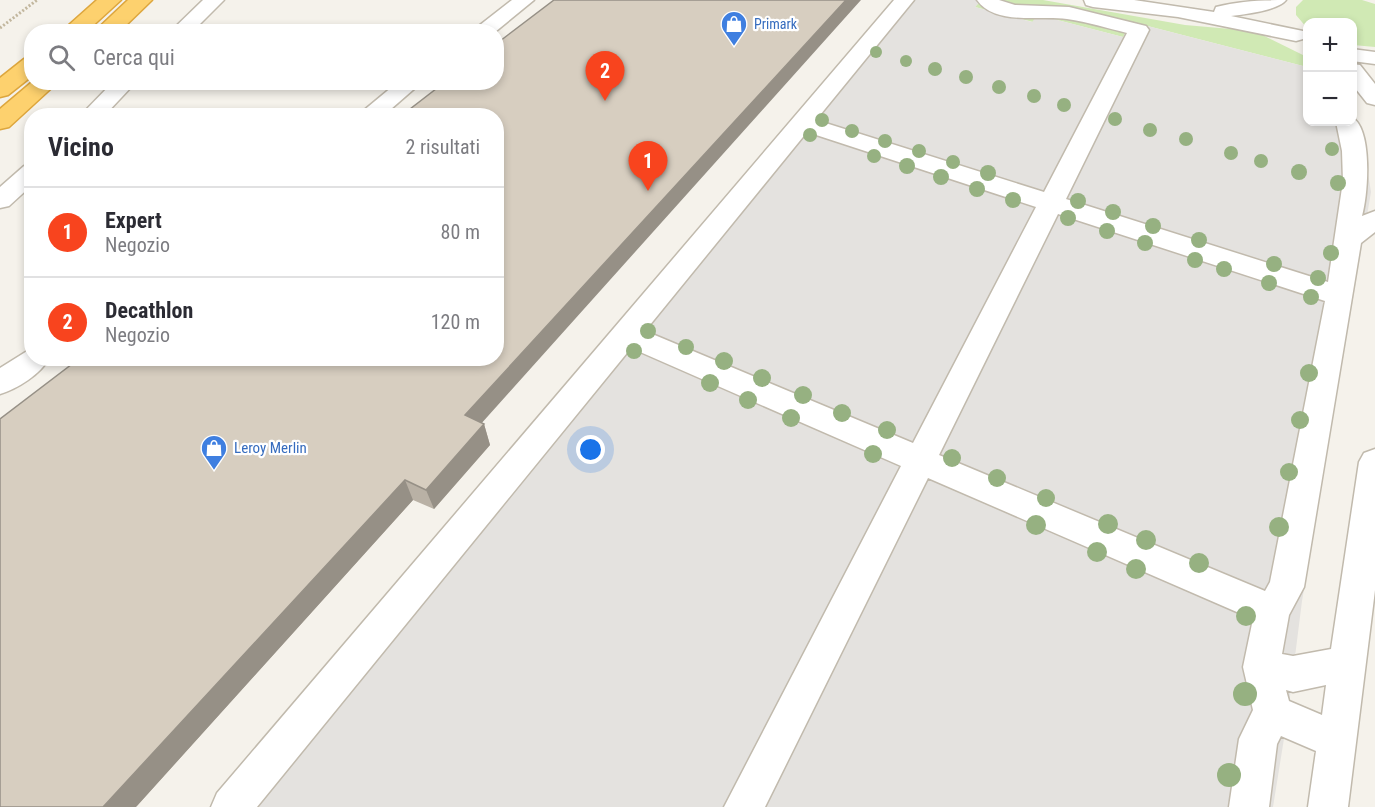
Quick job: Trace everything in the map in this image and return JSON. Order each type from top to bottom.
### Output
[{"type":"highway","points":[[82,24],[110,0]]},
{"type":"highway","points":[[114,24],[141,0]]},
{"type":"highway","points":[[0,90],[24,70]]},
{"type":"highway","points":[[0,122],[37,90]]},
{"type":"street","points":[[188,24],[214,0]]},
{"type":"street","points":[[492,24],[524,0]]},
{"type":"street","points":[[231,807],[904,0]]},
{"type":"street","points":[[744,807],[1139,30],[1083,16],[1048,11],[1005,10],[987,0]]},
{"type":"street","points":[[1084,0],[1178,11],[1302,38]]},
{"type":"street","points":[[1128,0],[1152,7]]},
{"type":"street","points":[[1178,11],[1219,11],[1253,7],[1275,1],[1274,12],[1278,18],[1302,38]]},
{"type":"street","points":[[1357,56],[1375,58]]},
{"type":"street","points":[[1355,72],[1375,98]]},
{"type":"street","points":[[99,108],[118,90]]},
{"type":"street","points":[[378,108],[402,90]]},
{"type":"street","points":[[801,123],[1338,295]]},
{"type":"street","points":[[1249,807],[1258,740],[1273,714],[1261,667],[1272,611],[1287,587],[1349,240],[1346,222],[1352,205],[1356,170],[1353,139],[1348,126]]},
{"type":"street","points":[[0,200],[24,178]]},
{"type":"street","points":[[1349,240],[1375,219]]},
{"type":"street","points":[[625,334],[1272,611]]},
{"type":"street","points":[[0,383],[24,365]]},
{"type":"street","points":[[1328,807],[1375,462]]},
{"type":"street","points":[[1261,667],[1293,674],[1348,663]]},
{"type":"street","points":[[1273,714],[1338,741]]},
{"type":"path","points":[[0,28],[37,0]]},
{"type":"green space","points":[[978,0],[1043,0],[1185,25],[1254,31],[1303,55],[1303,66],[1132,22],[1123,37],[1038,15],[1033,22],[975,7],[980,1]]},
{"type":"green space","points":[[1303,0],[1362,0],[1375,4],[1375,47],[1357,45],[1357,18],[1303,18],[1303,23],[1296,15],[1296,7]]},
{"type":"shaded area","points":[[896,0],[978,0],[981,1],[975,7],[1032,22],[1038,15],[1123,37],[1132,22],[1303,66],[1303,126],[1357,126],[1357,123],[1362,136],[1371,192],[1302,601],[1273,807],[210,807]]},
{"type":"building","points":[[554,0],[846,0],[465,415],[484,424],[426,490],[405,480],[103,807],[0,807],[0,419],[70,366],[504,366],[504,108],[411,108],[435,90],[504,90],[504,38]]},
{"type":"place","name":"Primark","points":[[734,47]]},
{"type":"place","name":"Decathlon","points":[[605,101]]},
{"type":"place","name":"Expert","points":[[648,191]]},
{"type":"place","name":"Leroy Merlin","points":[[214,471]]}]
